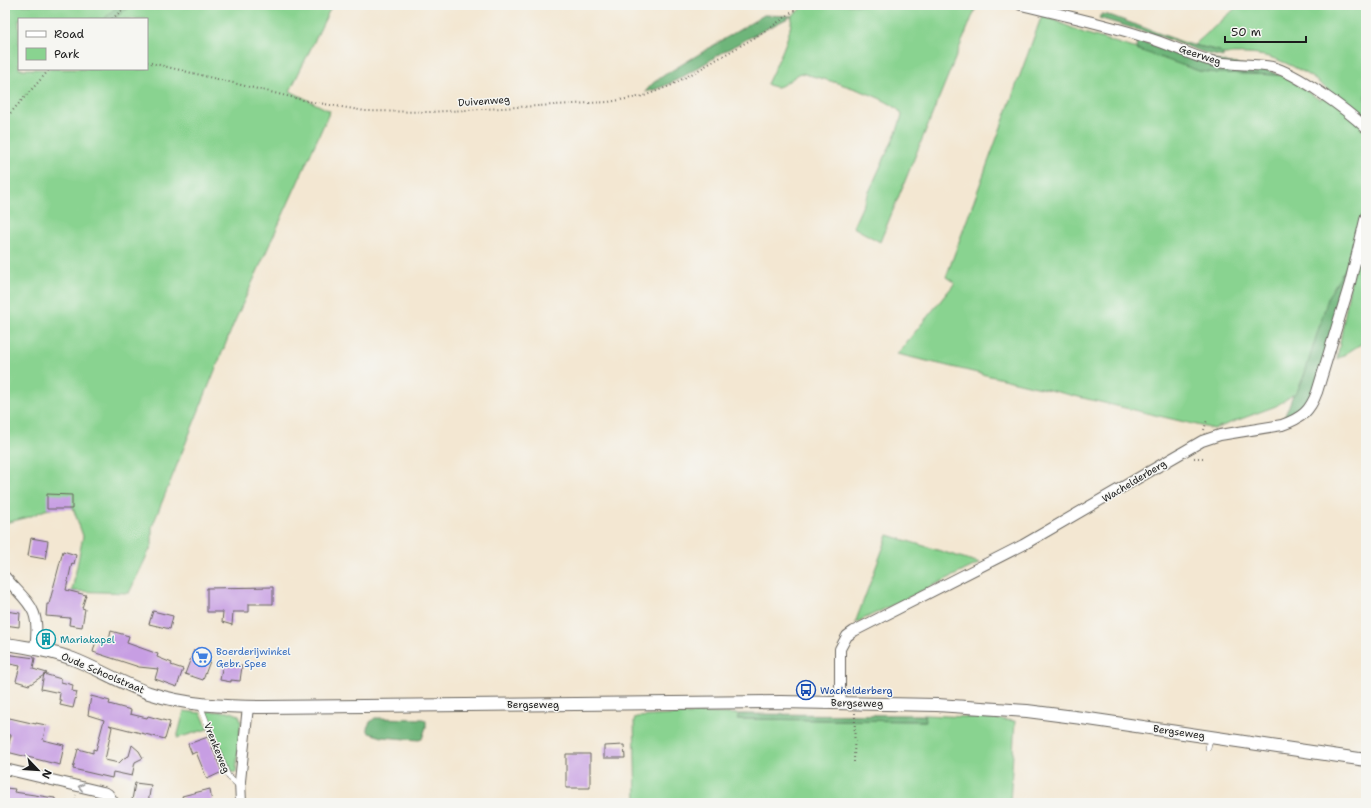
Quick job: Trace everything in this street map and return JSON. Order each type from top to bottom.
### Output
[{"type":"street","name":"Geerweg","points":[[1021,5],[1144,36],[1207,60],[1220,63],[1266,66],[1282,70],[1341,107],[1366,128]]},
{"type":"street","name":"Wachelderberg","points":[[840,703],[840,649],[847,636],[854,631],[1012,551],[1202,440],[1220,435],[1282,425],[1292,422],[1303,415],[1311,406],[1317,392],[1350,283],[1366,216]]},
{"type":"street","points":[[5,577],[20,592],[35,614],[37,629],[35,648]]},
{"type":"street","name":"Oude Schoolstraat","points":[[5,644],[35,648],[74,659],[149,693],[200,705],[248,707]]},
{"type":"street","name":"Bergseweg","points":[[248,707],[840,703],[937,705],[1027,711],[1097,720],[1209,742],[1366,760]]},
{"type":"street","name":"Vrenkeweg","points":[[241,803],[240,787],[248,707]]},
{"type":"street","points":[[5,769],[103,792],[108,794],[114,803]]},
{"type":"lane","name":"Vrenkeweg","points":[[200,705],[228,776],[240,787]]},
{"type":"path","points":[[113,18],[128,5]]},
{"type":"path","name":"Duivenweg","points":[[148,62],[307,101],[365,111],[430,112],[608,102],[644,96],[672,85],[761,34],[788,16],[801,5]]},
{"type":"path","points":[[5,119],[49,70]]},
{"type":"path","name":"Bergseweg","points":[[850,713],[855,714],[854,762]]},
{"type":"green space","points":[[5,5],[118,5],[105,18],[18,18],[18,70],[148,70],[148,18],[115,18],[131,5],[332,5],[290,91],[330,111],[234,323],[152,527],[152,545],[129,593],[72,591],[83,536],[72,505],[45,510],[29,517],[5,523]]},
{"type":"green space","points":[[118,5],[131,5],[115,18],[105,18]]},
{"type":"green space","points":[[805,5],[977,5],[880,242],[853,227],[898,128],[902,115],[896,108],[872,95],[801,73],[779,87],[774,87],[767,84],[789,34],[792,16]]},
{"type":"green space","points":[[1239,5],[1366,5],[1366,341],[1337,359],[1356,251],[1297,392],[1276,406],[1214,429],[897,354],[955,283],[946,277],[1042,15],[1084,33],[1147,52],[1199,71],[1279,75],[1285,77],[1320,100],[1328,90],[1293,66],[1269,57],[1246,54],[1223,54],[1220,51],[1194,45]]},
{"type":"green space","points":[[1102,14],[1112,16],[1188,44],[1220,51],[1223,54],[1223,57],[1205,53],[1159,36],[1099,18]]},
{"type":"green space","points":[[764,15],[792,16],[718,55],[665,86],[645,92],[653,83],[666,74]]},
{"type":"green space","points":[[1137,40],[1181,54],[1265,69],[1279,75],[1199,71],[1136,49]]},
{"type":"green space","points":[[1357,250],[1310,410],[1284,418],[1293,395],[1297,392],[1303,379],[1329,295]]},
{"type":"green space","points":[[888,535],[980,563],[855,623]]},
{"type":"green space","points":[[184,711],[201,713],[208,729],[177,738]]},
{"type":"green space","points":[[206,711],[231,712],[239,715],[241,721],[236,773],[231,772]]},
{"type":"green space","points":[[705,713],[739,714],[738,719],[925,721],[925,715],[1015,721],[1010,803],[636,803],[634,720],[636,717]]},
{"type":"green space","points":[[739,714],[925,715],[926,721],[737,719]]},
{"type":"green space","points":[[375,718],[423,719],[426,721],[426,727],[422,739],[419,740],[382,737],[369,733],[367,728],[370,722]]},
{"type":"building","points":[[47,494],[72,495],[72,509],[47,509]]},
{"type":"building","points":[[31,538],[48,541],[45,559],[28,556]]},
{"type":"building","points":[[63,551],[76,555],[74,564],[72,563],[66,590],[86,595],[82,608],[85,609],[82,627],[69,625],[70,618],[46,616],[47,604],[49,604]]},
{"type":"building","points":[[273,587],[273,604],[249,604],[249,612],[233,612],[232,625],[222,622],[223,612],[207,612],[207,588]]},
{"type":"building","points":[[5,611],[20,613],[19,627],[5,625]]},
{"type":"building","points":[[153,611],[173,616],[170,629],[149,624]]},
{"type":"building","points":[[111,631],[129,636],[127,643],[158,654],[157,657],[172,663],[171,665],[183,669],[177,687],[155,679],[158,669],[139,667],[93,652],[97,637],[109,640]]},
{"type":"building","points":[[198,648],[210,652],[207,661],[210,661],[203,680],[185,674],[194,650],[196,651]]},
{"type":"building","points":[[5,654],[35,658],[33,669],[47,673],[29,685],[16,681],[20,666],[5,663]]},
{"type":"building","points":[[223,663],[242,666],[240,681],[231,680],[231,682],[220,680]]},
{"type":"building","points":[[44,674],[61,679],[61,682],[73,685],[72,691],[77,692],[73,708],[60,705],[60,693],[41,689]]},
{"type":"building","points":[[91,696],[110,701],[109,704],[131,710],[130,714],[147,718],[148,716],[170,722],[165,739],[109,725],[112,727],[105,760],[119,763],[124,758],[129,756],[132,745],[139,751],[143,758],[135,762],[132,776],[113,772],[112,778],[73,769],[78,749],[93,753],[93,749],[96,750],[104,720],[88,715]]},
{"type":"building","points":[[5,717],[46,725],[43,740],[64,745],[60,765],[7,752],[11,735],[5,734]]},
{"type":"building","points":[[208,737],[222,772],[207,779],[196,752],[192,754],[188,744]]},
{"type":"building","points":[[624,745],[625,758],[604,758],[604,746]]},
{"type":"building","points":[[566,754],[590,754],[590,788],[566,788]]},
{"type":"building","points":[[135,783],[151,785],[148,803],[132,800]]},
{"type":"building","points":[[5,788],[15,789],[14,792],[55,798],[55,803],[5,803]]},
{"type":"building","points":[[210,789],[212,803],[184,803],[182,796]]},
{"type":"place","name":"Mariakapel","points":[[46,639]]},
{"type":"place","name":"Boerderijwinkel Gebr. Spee","points":[[202,657]]},
{"type":"place","name":"Wachelderberg","points":[[806,690]]}]
